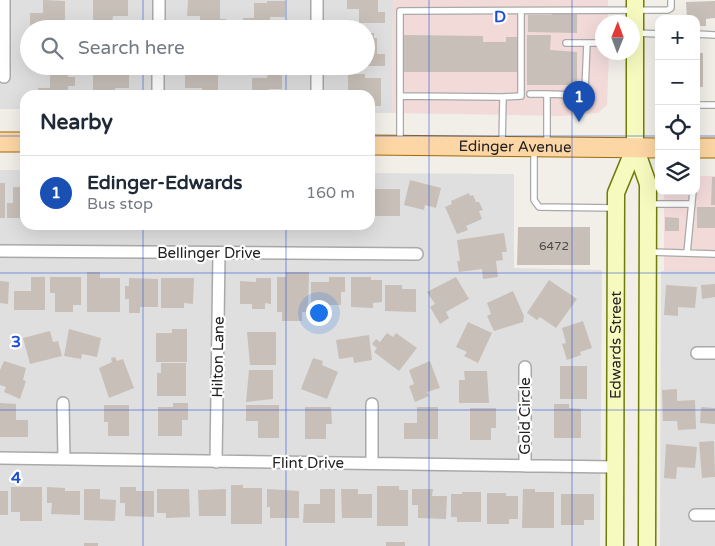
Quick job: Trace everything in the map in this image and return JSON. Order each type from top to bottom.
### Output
[{"type":"main road","name":"Edwards Street","points":[[634,60],[635,147],[646,178],[648,204],[647,546]]},
{"type":"main road","points":[[0,142],[20,142]]},
{"type":"main road","name":"Edinger Avenue","points":[[375,145],[655,148]]},
{"type":"main road","name":"Edwards Street","points":[[615,546],[616,193],[635,147]]},
{"type":"main road","points":[[700,148],[715,148]]},
{"type":"street","points":[[4,0],[4,76]]},
{"type":"street","points":[[158,0],[158,20]]},
{"type":"street","points":[[316,0],[317,20]]},
{"type":"street","points":[[158,75],[158,90]]},
{"type":"street","points":[[317,75],[317,90]]},
{"type":"street","name":"Bellinger Drive","points":[[0,251],[417,254]]},
{"type":"street","name":"Hilton Lane","points":[[216,462],[220,253]]},
{"type":"street","points":[[697,352],[715,353]]},
{"type":"street","name":"Gold Circle","points":[[525,366],[525,466]]},
{"type":"street","points":[[63,403],[64,459]]},
{"type":"street","points":[[372,404],[372,463]]},
{"type":"street","name":"Flint Drive","points":[[0,458],[616,467]]},
{"type":"street","points":[[695,515],[715,515]]},
{"type":"lane","points":[[400,145],[400,11],[521,11],[635,6],[668,10],[671,8],[671,0]]},
{"type":"lane","points":[[400,96],[521,96],[521,11]]},
{"type":"lane","points":[[700,34],[715,35]]},
{"type":"lane","points":[[640,38],[655,35]]},
{"type":"lane","points":[[530,94],[576,95],[585,90],[586,42]]},
{"type":"lane","points":[[566,43],[595,42]]},
{"type":"lane","points":[[547,94],[534,200],[539,207],[617,208]]},
{"type":"lane","points":[[502,146],[503,97]]},
{"type":"lane","points":[[700,105],[715,105]]},
{"type":"lane","points":[[686,253],[693,195]]},
{"type":"lane","points":[[648,204],[692,204]]},
{"type":"lane","points":[[648,252],[715,254]]},
{"type":"shaded area","points":[[0,0],[393,0],[392,113],[375,113],[375,90],[20,90],[20,109],[0,109]]},
{"type":"shaded area","points":[[393,0],[608,0],[608,15],[595,15],[595,60],[609,60],[607,105],[598,113],[561,116],[392,113]]},
{"type":"shaded area","points":[[0,170],[20,170],[20,230],[375,230],[375,173],[514,174],[514,268],[602,270],[600,546],[0,546]]},
{"type":"shaded area","points":[[700,176],[715,176],[715,271],[664,271],[664,195],[700,195]]},
{"type":"shaded area","points":[[661,271],[715,271],[715,546],[660,546]]},
{"type":"building","points":[[43,0],[65,1],[65,20],[30,20],[30,13],[43,13]]},
{"type":"building","points":[[93,0],[128,0],[128,16],[113,16],[112,20],[93,20]]},
{"type":"building","points":[[188,0],[220,0],[220,19],[226,20],[200,20],[200,16],[187,16]]},
{"type":"building","points":[[347,0],[378,0],[378,12],[385,12],[385,23],[375,23],[375,20],[359,20],[359,9],[347,9]]},
{"type":"building","points":[[267,1],[285,1],[285,17],[270,17],[270,20],[243,20],[243,18],[254,18],[254,3],[267,3]]},
{"type":"building","points":[[715,1],[715,18],[706,19],[706,26],[700,26],[700,15],[687,15],[686,2]]},
{"type":"building","points":[[551,12],[577,12],[577,33],[528,32],[528,15],[552,15]]},
{"type":"building","points":[[404,35],[483,36],[483,42],[506,42],[506,37],[518,37],[518,72],[404,72]]},
{"type":"building","points":[[527,35],[551,35],[550,50],[577,52],[577,85],[527,85]]},
{"type":"building","points":[[375,38],[377,38],[377,54],[385,54],[385,66],[375,66]]},
{"type":"building","points":[[700,53],[703,53],[703,87],[700,87]]},
{"type":"building","points":[[50,75],[75,77],[75,86],[68,86],[68,90],[38,90],[38,88],[50,88]]},
{"type":"building","points":[[93,75],[129,75],[129,88],[93,90]]},
{"type":"building","points":[[185,75],[218,75],[218,90],[185,88]]},
{"type":"building","points":[[268,75],[282,75],[282,89],[252,90],[252,78],[267,78]]},
{"type":"building","points":[[348,75],[365,75],[365,78],[381,78],[381,106],[375,106],[375,90],[348,90]]},
{"type":"building","points":[[712,177],[715,177],[715,205],[711,205]]},
{"type":"building","points":[[410,180],[441,188],[436,208],[425,205],[424,210],[404,205]]},
{"type":"building","points":[[0,183],[5,183],[5,218],[0,218]]},
{"type":"building","points":[[13,187],[20,187],[20,218],[7,218],[7,203],[13,203]]},
{"type":"building","points":[[375,189],[400,189],[400,216],[375,216]]},
{"type":"building","points":[[469,193],[470,196],[473,195],[476,202],[479,202],[483,210],[479,211],[482,219],[466,226],[468,230],[457,234],[445,207],[452,204],[451,201]]},
{"type":"building","points":[[697,207],[715,207],[715,228],[697,228]]},
{"type":"building","points":[[665,217],[679,218],[679,231],[665,231]]},
{"type":"building","points":[[518,227],[590,227],[590,265],[517,265]]},
{"type":"building","points":[[504,233],[507,252],[502,252],[503,260],[496,261],[498,277],[483,279],[482,269],[459,272],[457,261],[460,261],[457,240]]},
{"type":"building","points":[[87,272],[100,272],[100,278],[120,278],[120,312],[87,312]]},
{"type":"building","points":[[286,272],[309,272],[308,312],[302,312],[302,321],[282,321],[282,312],[277,312],[277,277],[286,277]]},
{"type":"building","points":[[31,277],[45,277],[45,310],[14,310],[14,291],[31,291]]},
{"type":"building","points":[[50,277],[81,277],[81,305],[73,305],[73,312],[55,312],[55,293],[50,293]]},
{"type":"building","points":[[329,277],[345,277],[345,292],[341,292],[341,305],[311,305],[311,282],[329,282]]},
{"type":"building","points":[[351,277],[371,277],[371,280],[382,280],[382,302],[373,303],[373,308],[351,307]]},
{"type":"building","points":[[456,277],[469,299],[446,312],[449,318],[440,324],[430,307],[435,304],[427,292]]},
{"type":"building","points":[[129,278],[158,279],[158,307],[140,307],[140,313],[129,313],[129,299],[125,299],[125,286],[129,286]]},
{"type":"building","points":[[161,278],[194,278],[193,304],[184,303],[184,308],[161,308]]},
{"type":"building","points":[[256,278],[271,278],[271,304],[265,303],[265,309],[252,309],[252,304],[240,304],[240,281],[256,282]]},
{"type":"building","points":[[549,280],[577,299],[556,328],[540,317],[537,320],[527,313]]},
{"type":"building","points":[[0,281],[9,282],[8,304],[0,303]]},
{"type":"building","points":[[715,284],[715,297],[702,299],[701,285]]},
{"type":"building","points":[[385,285],[402,285],[402,289],[416,289],[416,312],[385,311]]},
{"type":"building","points":[[666,285],[697,287],[695,308],[678,307],[678,316],[664,315]]},
{"type":"building","points":[[513,291],[524,316],[523,322],[494,331],[487,316],[491,314],[487,303]]},
{"type":"building","points":[[583,321],[592,348],[580,352],[581,355],[567,360],[562,344],[566,343],[562,328]]},
{"type":"building","points":[[468,322],[492,333],[478,363],[464,356],[467,352],[456,347]]},
{"type":"building","points":[[69,329],[101,338],[97,357],[82,354],[81,359],[64,356]]},
{"type":"building","points":[[172,329],[187,329],[187,362],[156,362],[156,333],[172,333]]},
{"type":"building","points":[[50,331],[53,342],[58,341],[62,356],[30,364],[23,338]]},
{"type":"building","points":[[247,332],[276,332],[276,365],[250,365]]},
{"type":"building","points":[[387,333],[393,337],[396,333],[417,348],[399,371],[374,352],[377,348],[372,344],[376,339],[380,342]]},
{"type":"building","points":[[369,335],[372,360],[354,363],[353,357],[339,359],[336,340]]},
{"type":"building","points":[[115,357],[117,361],[123,359],[134,388],[109,398],[99,368],[112,362],[111,358]]},
{"type":"building","points":[[313,358],[323,361],[322,365],[338,372],[327,399],[301,389]]},
{"type":"building","points":[[4,361],[26,368],[23,380],[26,381],[20,399],[4,392],[6,387],[0,385],[0,370]]},
{"type":"building","points":[[430,361],[440,388],[427,392],[429,396],[415,402],[409,386],[414,384],[409,370]]},
{"type":"building","points":[[161,363],[186,363],[186,396],[157,396],[157,373],[161,373]]},
{"type":"building","points":[[560,366],[587,366],[587,399],[560,399]]},
{"type":"building","points":[[249,370],[273,370],[273,399],[246,402]]},
{"type":"building","points":[[464,371],[487,371],[489,403],[459,403],[459,380],[465,380]]},
{"type":"building","points":[[677,389],[677,401],[695,400],[696,429],[678,430],[677,421],[663,421],[662,390]]},
{"type":"building","points":[[0,403],[16,404],[16,420],[28,420],[28,437],[0,437]]},
{"type":"building","points":[[173,403],[188,403],[188,420],[182,420],[182,436],[158,436],[158,407],[173,407]]},
{"type":"building","points":[[554,404],[569,404],[569,408],[581,409],[581,438],[554,438]]},
{"type":"building","points":[[104,405],[129,405],[129,436],[108,436],[108,422],[104,422]]},
{"type":"building","points":[[246,405],[279,405],[279,438],[258,438],[258,421],[246,421]]},
{"type":"building","points":[[305,407],[331,407],[332,424],[326,424],[326,439],[305,439]]},
{"type":"building","points":[[417,407],[438,407],[438,439],[404,439],[404,423],[417,423]]},
{"type":"building","points":[[701,407],[715,408],[715,424],[700,423]]},
{"type":"building","points":[[470,408],[496,408],[496,428],[491,428],[491,440],[470,440]]},
{"type":"building","points":[[714,441],[715,477],[702,478],[699,442]]},
{"type":"building","points":[[666,444],[697,447],[695,468],[677,467],[676,479],[664,478]]},
{"type":"building","points":[[231,485],[243,485],[243,488],[262,488],[262,524],[231,524]]},
{"type":"building","points":[[377,486],[399,486],[399,490],[408,490],[408,526],[377,526]]},
{"type":"building","points":[[11,487],[42,487],[42,521],[20,521],[20,512],[11,512]]},
{"type":"building","points":[[47,487],[65,488],[65,491],[80,491],[80,515],[51,514],[52,503],[47,503]]},
{"type":"building","points":[[120,487],[136,487],[136,491],[154,491],[154,517],[125,516],[125,503],[120,503]]},
{"type":"building","points":[[84,489],[100,489],[100,499],[116,500],[115,521],[84,520]]},
{"type":"building","points":[[157,489],[189,489],[190,517],[166,518],[166,513],[157,513]]},
{"type":"building","points":[[226,489],[226,516],[199,516],[198,490]]},
{"type":"building","points":[[267,489],[299,491],[299,518],[270,518],[270,507],[267,507]]},
{"type":"building","points":[[320,489],[335,489],[335,523],[303,523],[304,504],[320,504]]},
{"type":"building","points":[[341,489],[358,489],[358,494],[372,494],[372,518],[342,518]]},
{"type":"building","points":[[412,489],[433,489],[432,496],[447,496],[446,519],[418,518],[418,505],[412,505]]},
{"type":"building","points":[[523,489],[535,489],[535,492],[554,492],[554,528],[522,528]]},
{"type":"building","points":[[0,491],[8,491],[8,515],[0,515]]},
{"type":"building","points":[[462,492],[481,492],[481,522],[457,522],[457,517],[451,517],[451,494],[462,494]]},
{"type":"building","points":[[487,493],[506,493],[506,496],[518,496],[518,519],[509,519],[509,524],[487,524]]},
{"type":"building","points":[[561,494],[594,494],[594,520],[584,520],[584,525],[561,525]]},
{"type":"building","points":[[386,542],[405,542],[405,546],[386,546]]},
{"type":"building","points":[[84,543],[98,543],[98,546],[84,546]]},
{"type":"place","name":"Edinger-Edwards","points":[[579,122]]}]
